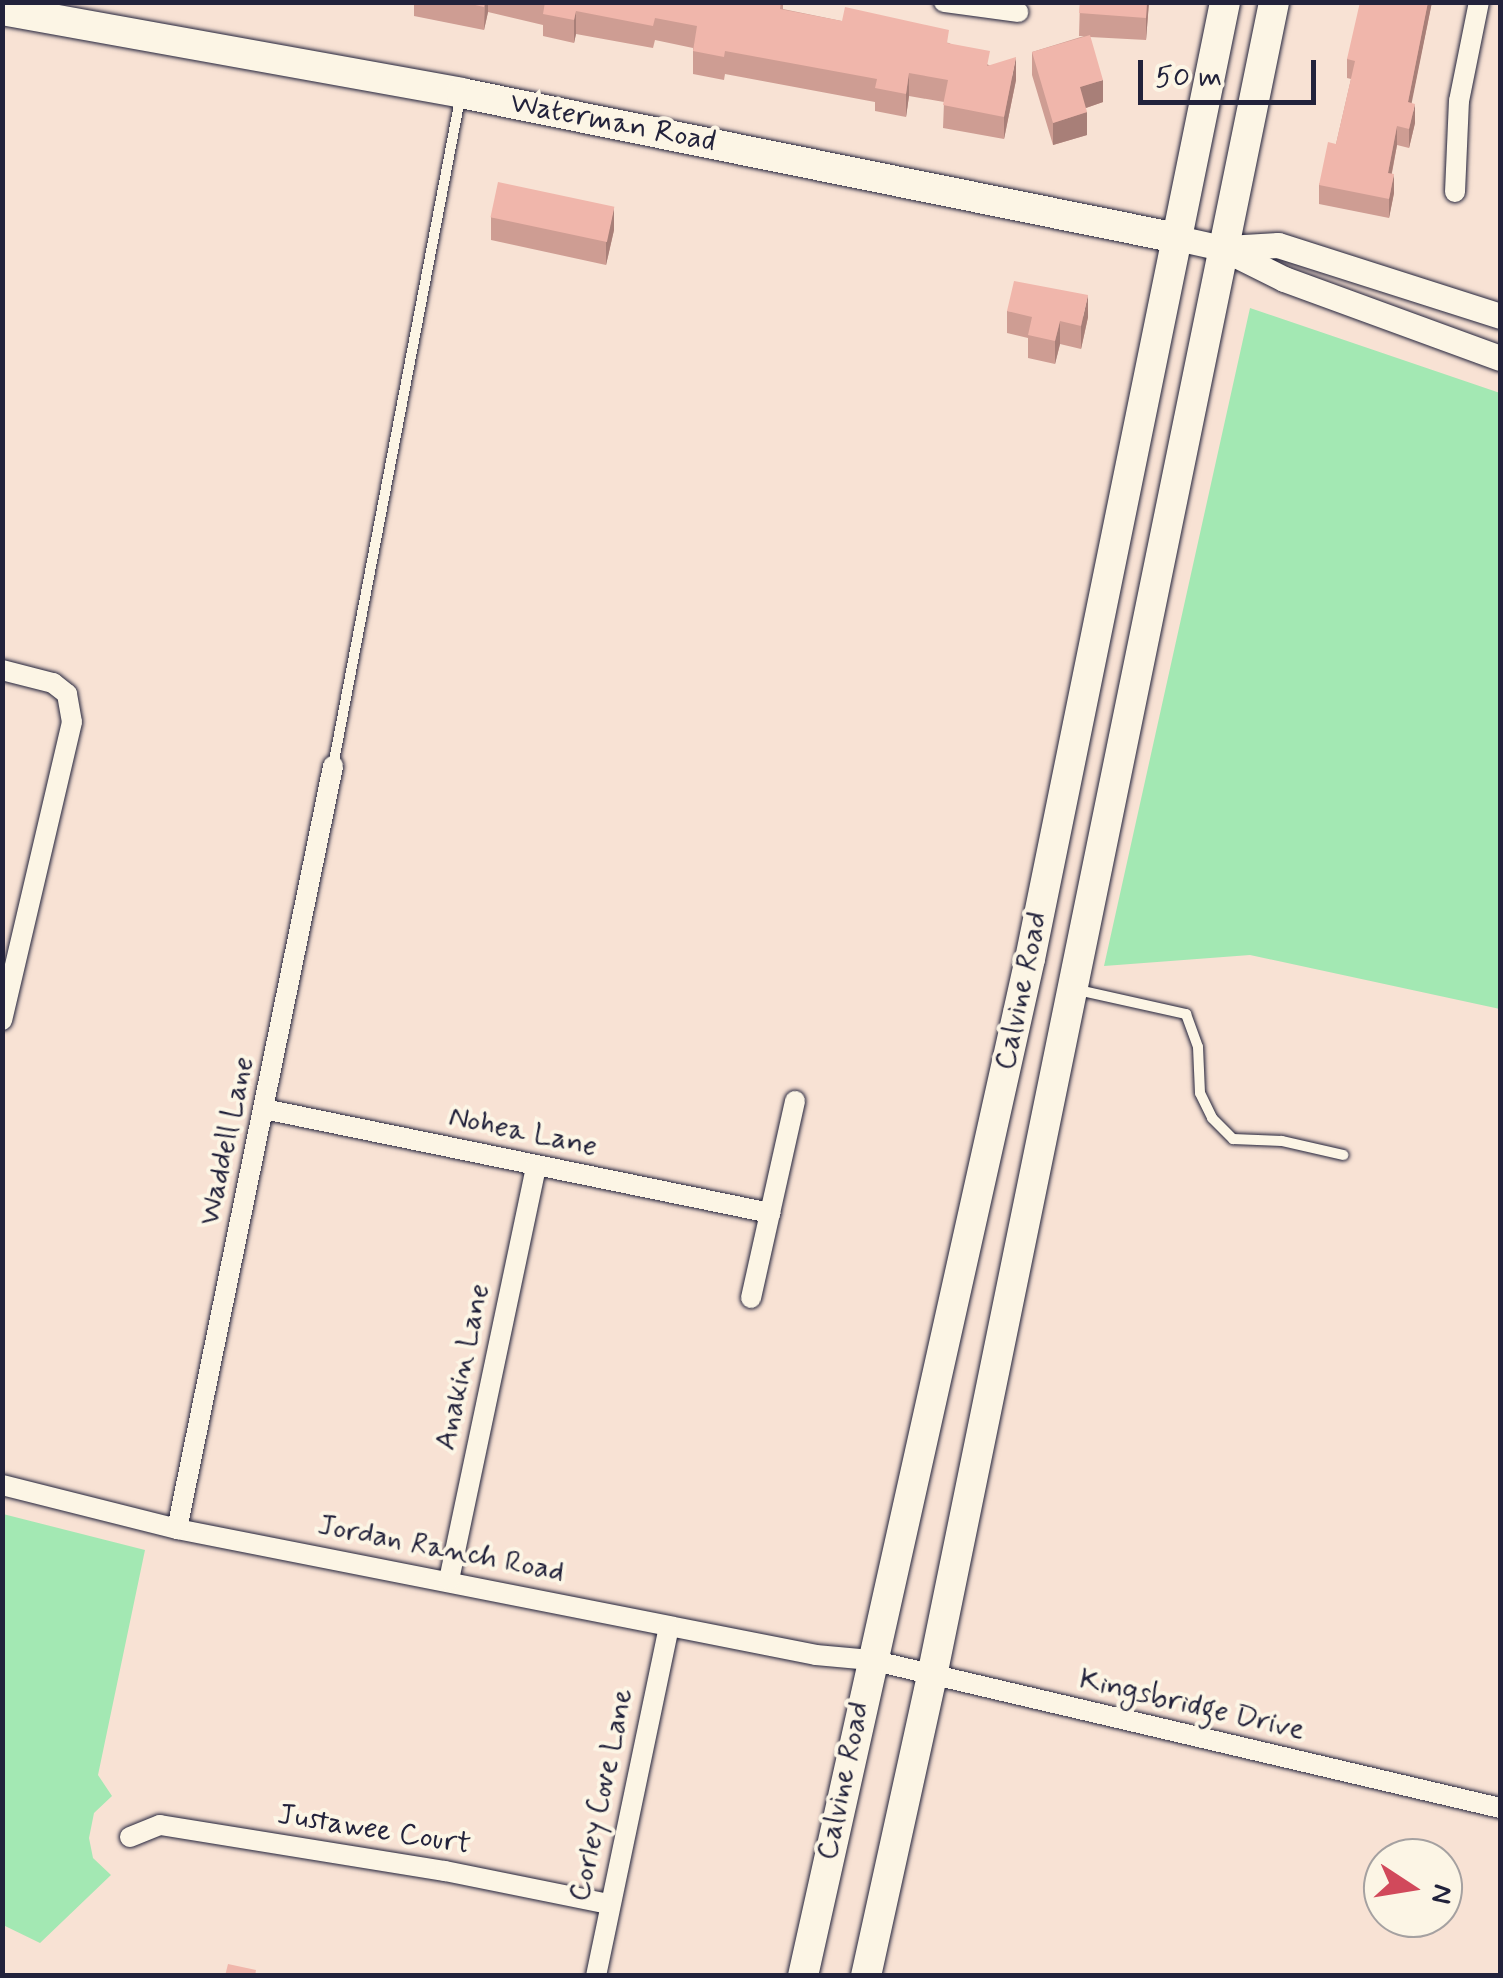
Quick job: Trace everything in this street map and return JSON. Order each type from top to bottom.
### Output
[{"type":"main road","name":"Calvine Road","points":[[802,1976],[1030,959],[1225,2]]},
{"type":"main road","name":"Calvine Road","points":[[866,1976],[932,1676],[1274,2]]},
{"type":"main road","name":"Waterman Road","points":[[2,10],[461,93],[1177,238]]},
{"type":"street","points":[[944,2],[1018,12]]},
{"type":"street","points":[[1454,192],[1458,101],[1479,2]]},
{"type":"street","name":"Waterman Road","points":[[1177,238],[1222,248],[1284,279],[1500,358]]},
{"type":"street","name":"Waterman Road","points":[[1222,248],[1278,245],[1500,316]]},
{"type":"street","points":[[2,670],[53,683],[67,694],[72,722],[2,1020]]},
{"type":"street","name":"Waddell Lane","points":[[178,1529],[264,1108],[282,998],[333,766]]},
{"type":"street","points":[[752,1298],[796,1101]]},
{"type":"street","name":"Nohea Lane","points":[[264,1108],[770,1212]]},
{"type":"street","name":"Anakin Lane","points":[[449,1580],[536,1166]]},
{"type":"street","name":"Jordan Ranch Road","points":[[2,1485],[178,1529],[816,1656],[870,1660]]},
{"type":"street","name":"Corley Cove Lane","points":[[596,1976],[669,1626]]},
{"type":"street","name":"Kingsbridge Drive","points":[[870,1660],[1500,1808]]},
{"type":"street","name":"Justawee Court","points":[[130,1837],[160,1825],[445,1870],[609,1904]]},
{"type":"lane","points":[[333,766],[461,93]]},
{"type":"lane","points":[[1072,989],[1186,1014],[1198,1047],[1200,1093],[1212,1118],[1233,1139],[1282,1141],[1343,1155]]},
{"type":"green space","points":[[1250,308],[1500,393],[1500,1009],[1250,955],[1104,966]]},
{"type":"green space","points":[[3,1514],[145,1550],[98,1775],[112,1796],[94,1813],[89,1838],[93,1858],[111,1875],[40,1943],[3,1925]]},
{"type":"building","points":[[545,2],[781,2],[780,9],[842,21],[845,7],[949,30],[947,43],[990,51],[987,66],[1016,57],[1004,117],[943,105],[948,80],[909,73],[906,94],[875,88],[877,79],[725,51],[724,57],[693,51],[697,26],[655,18],[653,26],[576,11],[574,20],[543,14]]},
{"type":"building","points":[[1080,2],[1147,2],[1146,18],[1079,13]]},
{"type":"building","points":[[1360,2],[1428,2],[1408,102],[1415,104],[1409,129],[1397,126],[1388,173],[1394,174],[1389,199],[1319,185],[1328,142],[1336,144],[1355,61],[1347,59]]},
{"type":"building","points":[[1090,35],[1103,80],[1080,87],[1087,112],[1053,123],[1032,52]]},
{"type":"building","points":[[498,182],[614,207],[607,242],[491,217]]},
{"type":"building","points":[[1014,281],[1088,295],[1081,326],[1060,321],[1055,341],[1028,335],[1032,317],[1007,311]]},
{"type":"building","points":[[228,1964],[256,1970],[255,1976],[225,1976]]}]
